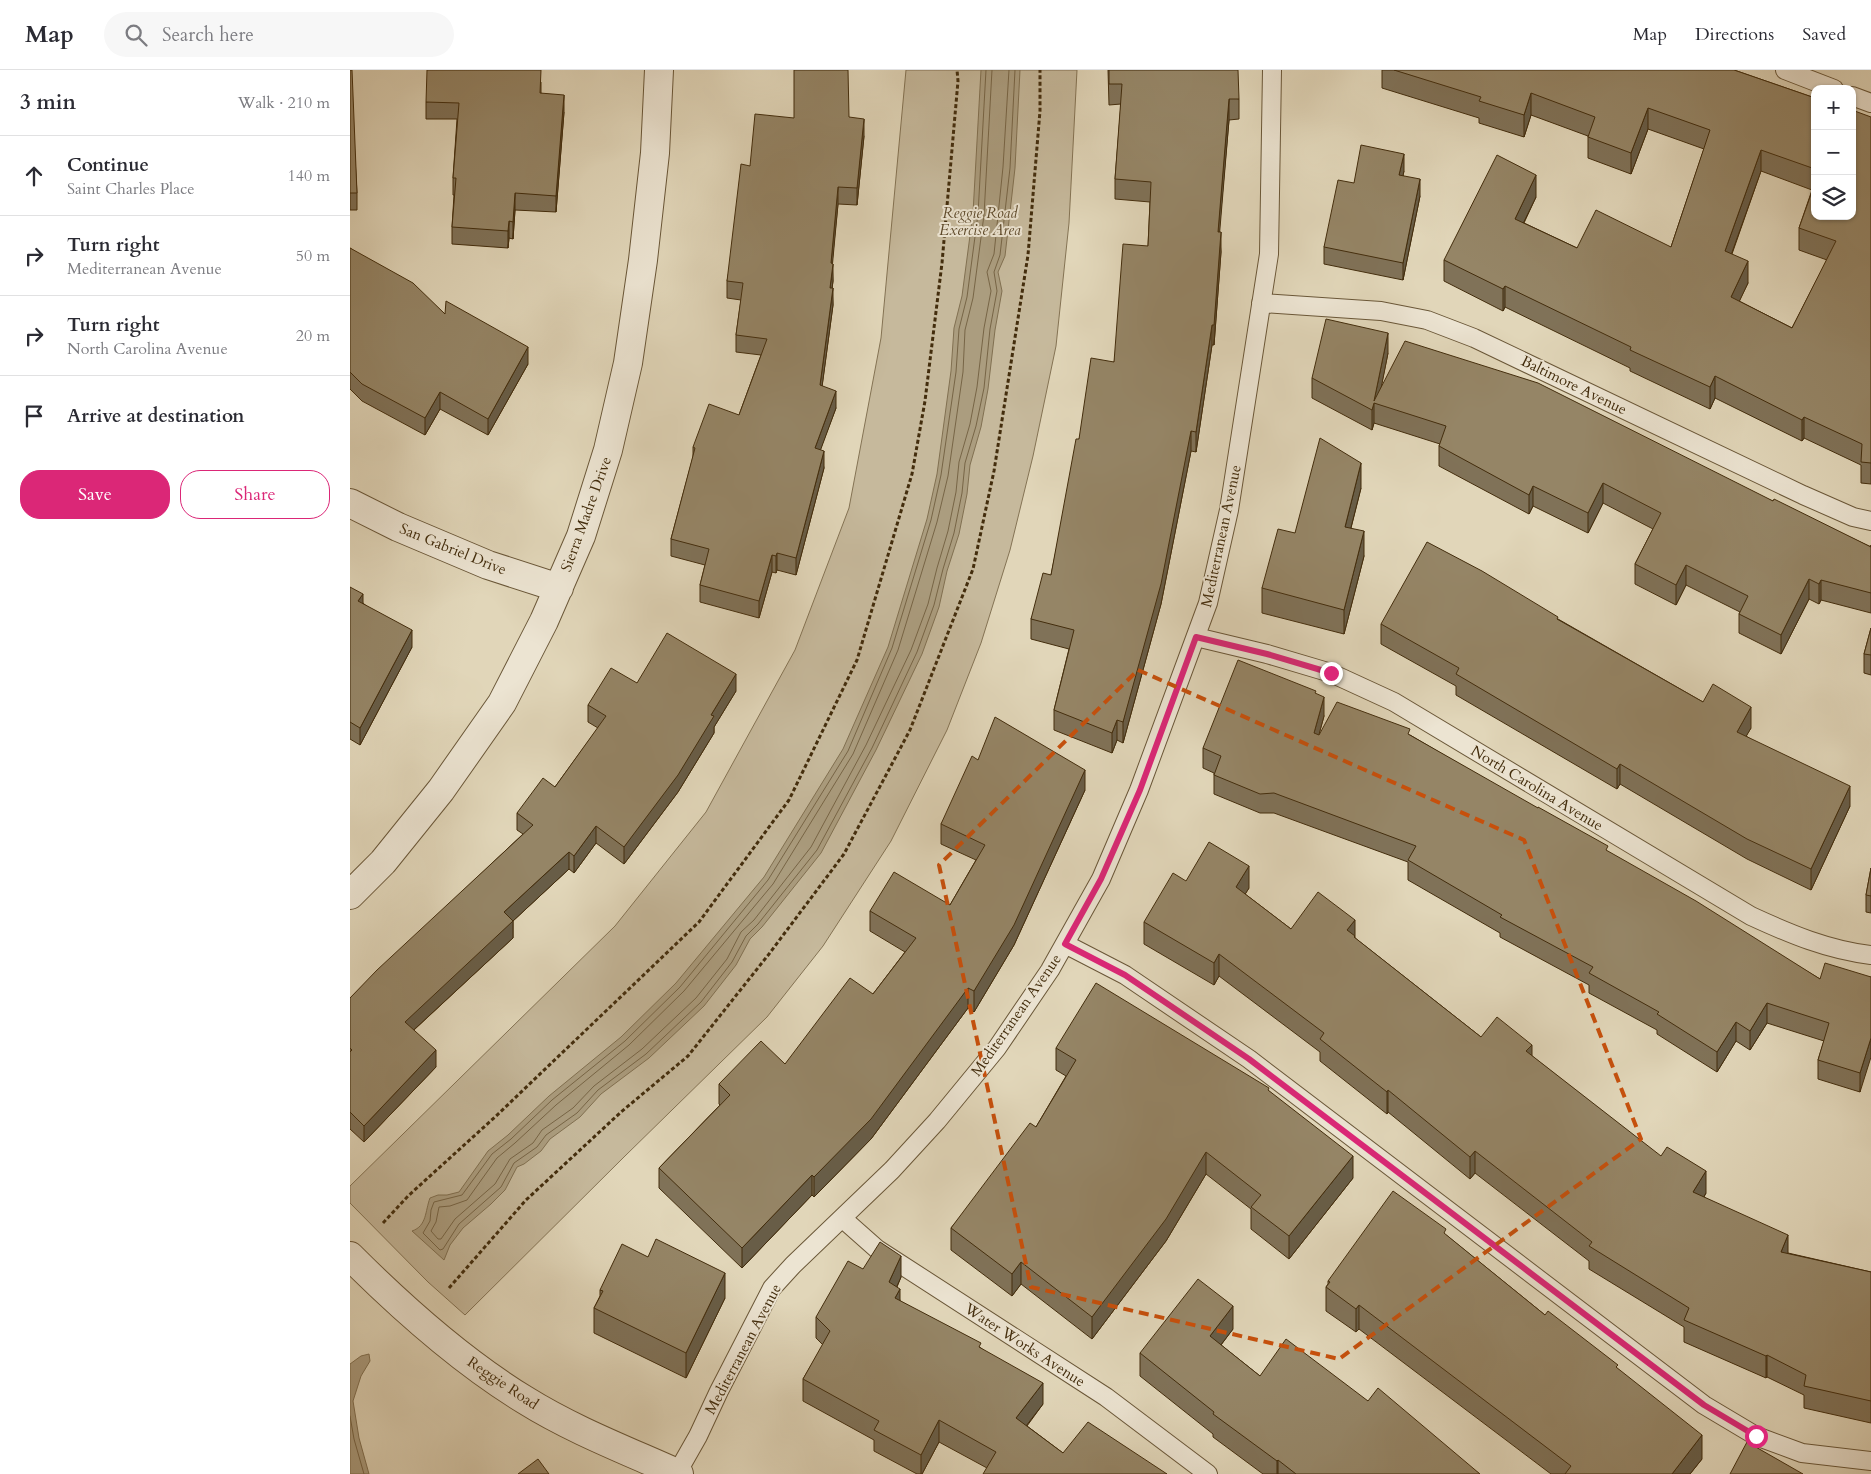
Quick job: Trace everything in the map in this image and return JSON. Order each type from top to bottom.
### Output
[{"type":"street","name":"Sierra Madre Drive","points":[[350,895],[383,862],[441,790],[502,703],[544,621],[581,536],[608,450],[628,363],[643,260],[654,163],[659,70]]},
{"type":"street","name":"San Gabriel Drive","points":[[350,503],[398,527],[488,565],[559,588]]},
{"type":"street","name":"Reggie Road","points":[[350,1256],[414,1318],[470,1362],[525,1400],[575,1426],[678,1474]]},
{"type":"lane","name":"Mediterranean Avenue","points":[[678,1474],[772,1288],[793,1265],[892,1170],[931,1128],[991,1056],[1050,970],[1065,944],[1101,879],[1140,790],[1208,603],[1229,510],[1269,254],[1272,70]]},
{"type":"lane","points":[[1785,70],[1824,85]]},
{"type":"lane","points":[[1856,97],[1871,103]]},
{"type":"lane","name":"Baltimore Avenue","points":[[1261,303],[1381,311],[1428,320],[1474,338],[1803,495],[1853,517],[1871,521]]},
{"type":"lane","name":"North Carolina Avenue","points":[[1196,637],[1267,654],[1331,673],[1394,702],[1751,916],[1799,938],[1850,953],[1871,955]]},
{"type":"lane","points":[[1065,944],[1125,975],[1249,1059],[1704,1405],[1756,1436],[1802,1453],[1871,1461]]},
{"type":"lane","name":"Water Works Avenue","points":[[842,1218],[878,1249],[1106,1397],[1208,1474]]},
{"type":"path","points":[[383,1223],[408,1196],[495,1117],[699,922],[789,800],[857,660],[912,474],[925,401],[942,263],[958,81],[957,70]]},
{"type":"path","points":[[449,1288],[526,1200],[622,1112],[688,1056],[769,954],[844,854],[910,730],[973,569],[994,471],[1028,255],[1040,112],[1040,70]]},
{"type":"highlighted area","points":[[1138,670],[1524,840],[1641,1139],[1339,1359],[1031,1287],[939,865]]},
{"type":"green space","name":"Reggie Road Exercise Area","points":[[906,70],[1077,70],[1069,223],[1056,346],[1033,456],[1010,550],[981,643],[947,730],[891,841],[823,946],[767,1017],[465,1315],[428,1282],[350,1203],[350,1186],[615,926],[706,812],[795,650],[849,508],[881,338]]},
{"type":"water","points":[[981,70],[1020,70],[1015,168],[1005,256],[998,272],[1002,291],[981,427],[970,465],[967,494],[959,534],[947,571],[939,607],[922,654],[876,750],[821,853],[762,927],[750,939],[736,965],[704,1006],[649,1058],[601,1094],[580,1117],[550,1139],[541,1151],[517,1167],[505,1190],[463,1228],[450,1245],[444,1260],[412,1231],[417,1229],[423,1222],[430,1198],[459,1192],[488,1151],[508,1135],[549,1096],[621,1037],[676,983],[764,877],[843,749],[888,647],[927,519],[937,474],[951,371],[954,328],[962,296],[973,213]]},
{"type":"water","points":[[369,1354],[370,1361],[361,1376],[353,1401],[359,1438],[369,1474],[350,1474],[350,1364],[361,1356]]},
{"type":"building","points":[[350,70],[352,70],[357,193],[350,193]]},
{"type":"building","points":[[427,70],[541,70],[540,93],[564,95],[556,196],[515,193],[513,222],[509,221],[508,231],[452,227],[456,178],[453,178],[459,103],[426,102]]},
{"type":"building","points":[[794,70],[848,70],[849,117],[864,119],[857,188],[838,187],[831,263],[833,264],[830,288],[833,288],[820,385],[836,391],[815,448],[824,451],[796,558],[777,553],[776,556],[772,555],[759,601],[700,585],[709,549],[671,539],[695,448],[693,447],[709,404],[739,415],[767,339],[736,335],[743,283],[727,281],[741,164],[750,166],[755,114],[794,118]]},
{"type":"building","points":[[1109,70],[1238,70],[1239,99],[1229,99],[1218,232],[1221,232],[1214,325],[1212,325],[1196,432],[1191,431],[1161,584],[1123,722],[1117,720],[1112,733],[1054,710],[1074,630],[1031,619],[1043,573],[1051,575],[1076,439],[1079,439],[1091,358],[1114,362],[1123,244],[1148,246],[1151,182],[1115,179],[1122,84],[1109,84]]},
{"type":"building","points":[[1394,70],[1734,70],[1811,97],[1811,168],[1761,150],[1725,251],[1748,261],[1731,297],[1792,328],[1836,241],[1799,228],[1811,194],[1811,220],[1856,220],[1856,111],[1871,117],[1871,463],[1861,462],[1862,444],[1804,417],[1802,420],[1715,376],[1710,387],[1630,350],[1631,347],[1505,286],[1503,289],[1444,260],[1497,155],[1536,175],[1515,219],[1577,248],[1596,210],[1671,247],[1710,130],[1648,108],[1631,153],[1588,137],[1595,117],[1531,93],[1524,115],[1479,101],[1481,97]]},
{"type":"building","points":[[1361,145],[1404,154],[1399,175],[1420,179],[1403,263],[1324,247],[1338,180],[1354,183]]},
{"type":"building","points":[[350,248],[413,283],[445,314],[446,301],[528,347],[488,419],[440,392],[425,418],[362,384],[350,372]]},
{"type":"building","points":[[1326,319],[1388,333],[1374,401],[1405,341],[1538,383],[1773,501],[1774,499],[1871,547],[1871,593],[1821,580],[1819,584],[1809,579],[1781,635],[1739,614],[1748,596],[1686,565],[1676,585],[1635,564],[1661,513],[1603,483],[1588,513],[1533,486],[1529,495],[1439,446],[1446,426],[1374,403],[1372,410],[1312,378]]},
{"type":"building","points":[[1320,438],[1361,463],[1345,527],[1364,531],[1344,610],[1262,588],[1278,529],[1295,533]]},
{"type":"building","points":[[1427,542],[1482,571],[1558,617],[1557,619],[1703,702],[1713,684],[1751,707],[1737,732],[1850,786],[1811,869],[1747,839],[1620,764],[1617,769],[1456,674],[1459,668],[1381,624]]},
{"type":"building","points":[[350,587],[363,594],[358,601],[412,630],[360,728],[350,722]]},
{"type":"building","points":[[1871,628],[1871,655],[1864,654]]},
{"type":"building","points":[[667,633],[736,674],[711,715],[714,716],[678,775],[624,847],[596,826],[574,856],[569,852],[504,912],[513,921],[405,1022],[436,1050],[364,1126],[350,1112],[350,1052],[352,1050],[350,1048],[350,998],[377,970],[533,825],[517,813],[543,778],[555,787],[606,716],[588,705],[611,668],[637,683]]},
{"type":"building","points":[[1238,660],[1316,691],[1315,693],[1324,697],[1314,733],[1319,735],[1337,702],[1410,729],[1408,734],[1608,846],[1606,850],[1696,901],[1820,979],[1825,963],[1871,977],[1871,1038],[1860,1073],[1818,1060],[1829,1023],[1767,1003],[1750,1031],[1736,1022],[1717,1052],[1657,1014],[1659,1012],[1589,973],[1593,967],[1500,917],[1502,915],[1408,860],[1416,846],[1274,793],[1260,794],[1214,775],[1221,756],[1203,748]]},
{"type":"building","points":[[995,717],[1085,770],[1014,925],[974,991],[968,988],[871,1119],[814,1177],[812,1175],[742,1248],[659,1168],[730,1095],[719,1084],[761,1041],[785,1064],[850,978],[873,994],[916,938],[870,911],[894,872],[950,905],[985,845],[941,824],[972,756],[978,760]]},
{"type":"building","points":[[1209,842],[1249,866],[1236,887],[1291,929],[1318,892],[1355,920],[1347,930],[1354,937],[1481,1037],[1497,1017],[1532,1045],[1526,1051],[1661,1156],[1667,1147],[1706,1171],[1693,1192],[1788,1235],[1781,1252],[1871,1272],[1871,1401],[1804,1386],[1806,1375],[1767,1355],[1684,1320],[1689,1308],[1589,1246],[1592,1242],[1475,1151],[1470,1157],[1388,1090],[1387,1092],[1320,1039],[1324,1033],[1219,954],[1214,963],[1144,922],[1173,873],[1186,881]]},
{"type":"building","points":[[1871,868],[1871,896],[1866,895]]},
{"type":"building","points":[[1096,983],[1269,1088],[1268,1090],[1353,1156],[1289,1236],[1251,1207],[1261,1195],[1206,1152],[1166,1219],[1092,1317],[1021,1262],[1012,1274],[951,1228],[1030,1123],[1036,1127],[1076,1060],[1056,1048]]},
{"type":"building","points":[[1393,1191],[1446,1229],[1444,1233],[1545,1315],[1548,1311],[1618,1365],[1616,1367],[1702,1435],[1672,1474],[1565,1474],[1571,1466],[1359,1305],[1356,1309],[1326,1287],[1330,1282],[1328,1281]]},
{"type":"building","points":[[656,1239],[725,1273],[686,1353],[594,1308],[603,1291],[600,1290],[622,1244],[648,1257]]},
{"type":"building","points":[[880,1242],[901,1256],[889,1282],[900,1289],[895,1298],[981,1343],[979,1347],[1043,1383],[1016,1418],[1063,1453],[1088,1422],[1167,1474],[983,1474],[996,1452],[939,1420],[921,1455],[874,1430],[879,1421],[803,1379],[830,1331],[816,1317],[848,1261],[863,1269]]},
{"type":"building","points":[[1198,1279],[1233,1306],[1210,1336],[1260,1376],[1286,1339],[1368,1401],[1378,1388],[1480,1474],[1296,1474],[1277,1461],[1213,1414],[1214,1412],[1140,1353]]},
{"type":"building","points":[[1747,1442],[1803,1474],[1730,1474]]},
{"type":"building","points":[[538,1459],[549,1474],[518,1474]]},
{"type":"route","points":[[1331,673],[1267,654],[1196,637],[1140,790],[1101,879],[1065,944],[1125,975],[1249,1059],[1704,1405],[1756,1436]]}]
